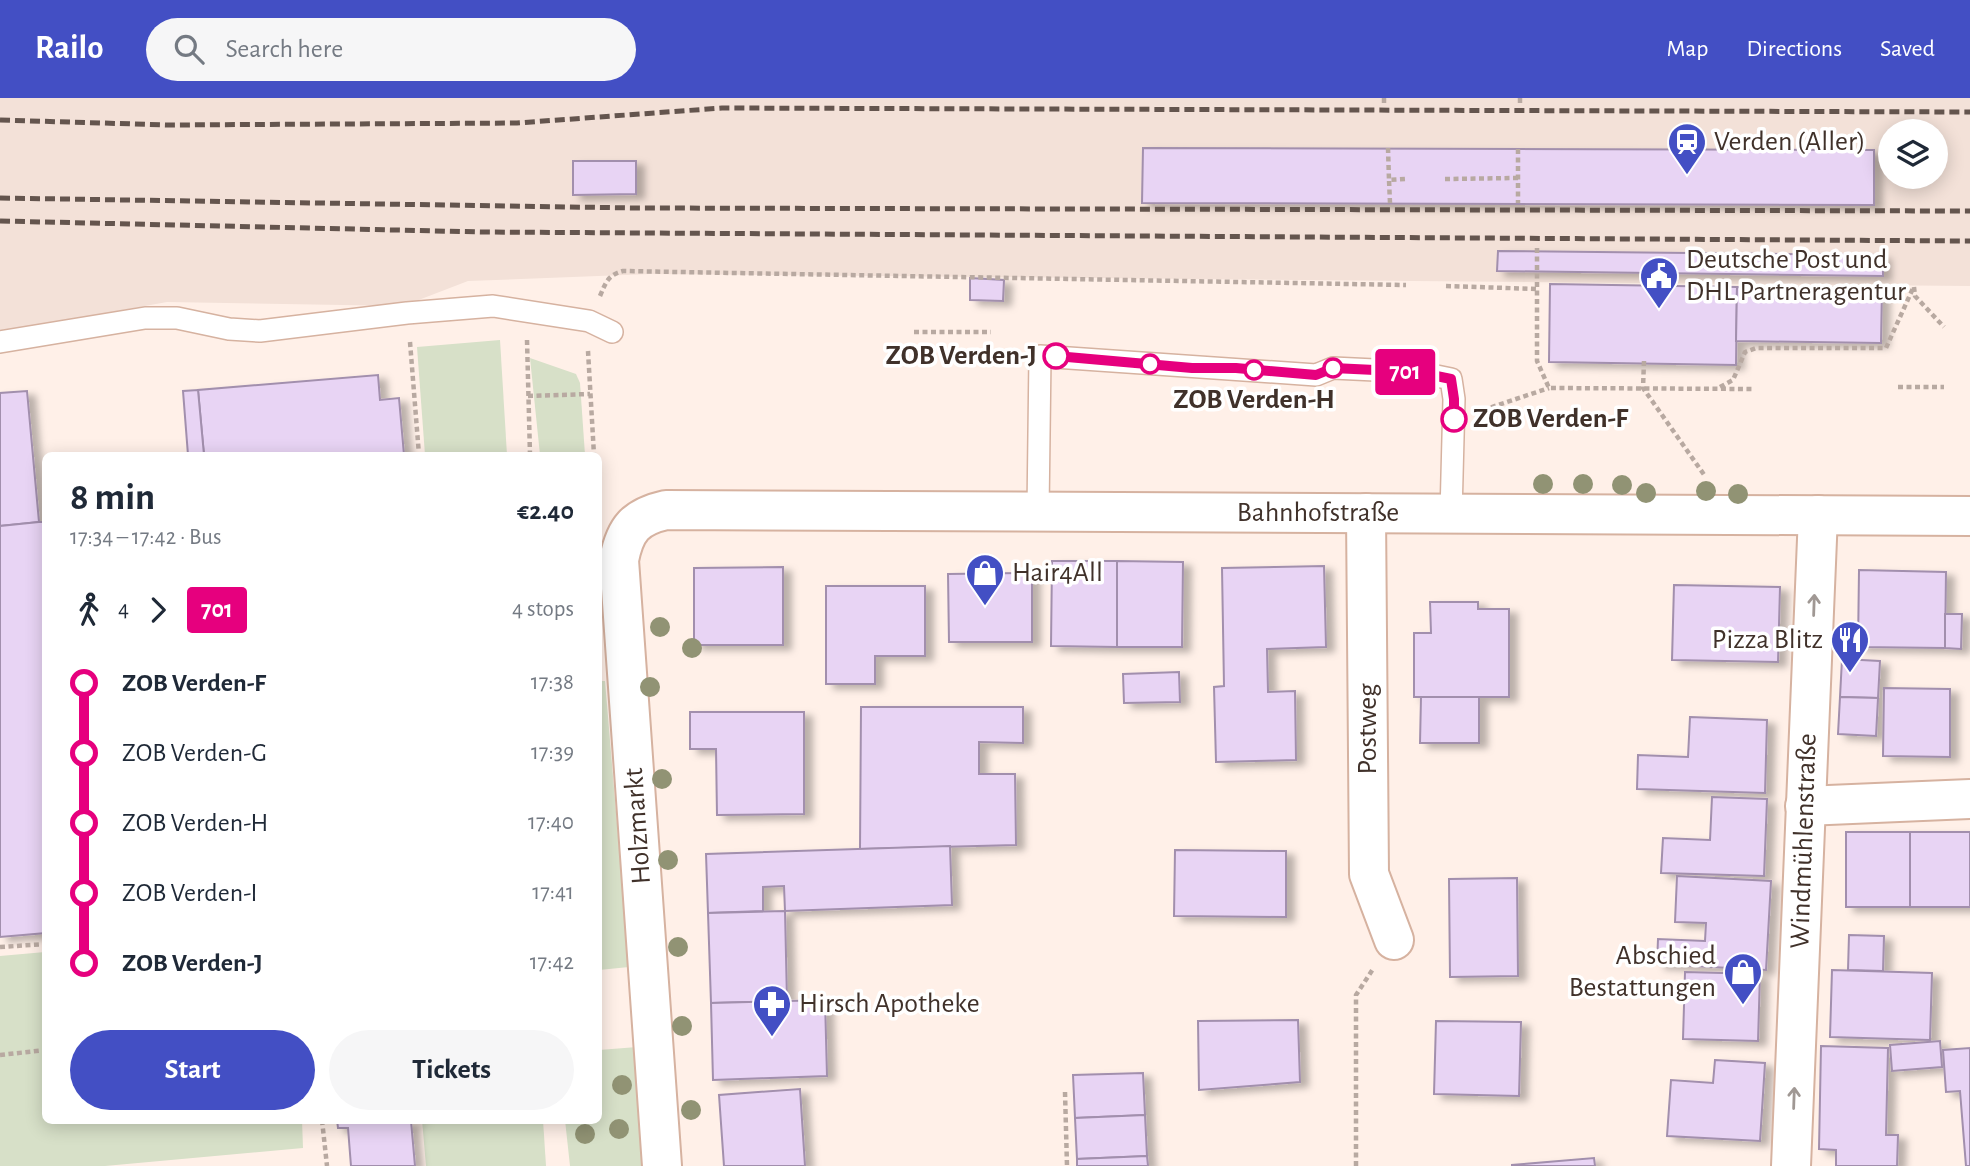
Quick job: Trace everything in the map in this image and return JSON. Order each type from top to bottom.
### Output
[{"type":"street","name":"Bahnhofstraße","points":[[666,510],[1970,516]]},
{"type":"street","name":"Holzmarkt","points":[[662,1166],[619,560],[622,542],[631,529],[650,514],[666,510]]},
{"type":"street","name":"Postweg","points":[[1366,513],[1369,874],[1394,940]]},
{"type":"street","name":"Windmühlenstraße","points":[[1791,1166],[1818,515]]},
{"type":"street","points":[[1805,806],[1970,799]]},
{"type":"lane","points":[[0,342],[145,318],[177,318],[229,329],[260,331],[407,313],[493,306],[589,321],[612,332]]},
{"type":"lane","points":[[1038,512],[1040,356],[1316,375],[1333,368],[1417,372],[1451,379],[1454,399],[1451,514]]},
{"type":"path","points":[[1384,98],[1384,105]]},
{"type":"path","points":[[1520,98],[1520,105]]},
{"type":"path","points":[[1388,148],[1390,203]]},
{"type":"path","points":[[1518,149],[1518,203]]},
{"type":"path","points":[[1445,179],[1518,178]]},
{"type":"path","points":[[1389,180],[1406,179]]},
{"type":"path","points":[[1537,248],[1537,361],[1549,388]]},
{"type":"path","points":[[594,452],[588,362],[589,321],[606,282],[613,274],[623,271],[1384,282],[1406,285]]},
{"type":"path","points":[[1446,286],[1537,289]]},
{"type":"path","points":[[1716,389],[1733,380],[1745,352],[1756,348],[1886,348],[1914,286],[1915,296],[1944,327]]},
{"type":"path","points":[[407,313],[419,452]]},
{"type":"path","points":[[914,332],[991,332]]},
{"type":"path","points":[[527,333],[530,452]]},
{"type":"path","points":[[1644,361],[1643,388],[1707,480]]},
{"type":"path","points":[[1898,387],[1944,387]]},
{"type":"path","points":[[1454,419],[1549,388],[1752,389]]},
{"type":"path","points":[[528,396],[590,394]]},
{"type":"path","points":[[1356,1166],[1356,995],[1394,940]]},
{"type":"path","points":[[0,947],[42,944]]},
{"type":"path","points":[[0,1055],[42,1050]]},
{"type":"path","points":[[1065,1092],[1067,1166]]},
{"type":"path","points":[[322,1124],[327,1166]]},
{"type":"shaded area","points":[[0,98],[1970,98],[1970,286],[650,274],[468,281],[403,306],[167,302],[0,332]]},
{"type":"green space","points":[[500,340],[507,452],[425,452],[417,347]]},
{"type":"green space","points":[[530,358],[576,374],[580,383],[585,452],[540,452]]},
{"type":"green space","points":[[602,681],[605,681],[629,967],[602,970]]},
{"type":"green space","points":[[42,952],[42,1124],[302,1124],[303,1148],[105,1166],[0,1166],[0,956]]},
{"type":"green space","points":[[637,1047],[646,1166],[570,1166],[565,1124],[602,1124],[602,1050]]},
{"type":"green space","points":[[422,1124],[543,1124],[546,1166],[426,1166]]},
{"type":"building","points":[[1143,148],[1874,150],[1874,205],[1142,203]]},
{"type":"building","points":[[573,161],[636,161],[636,194],[573,195]]},
{"type":"building","points":[[1498,251],[1883,255],[1883,276],[1497,271]]},
{"type":"building","points":[[970,278],[1004,280],[1003,301],[970,300]]},
{"type":"building","points":[[1550,284],[1737,287],[1736,365],[1549,362]]},
{"type":"building","points":[[1737,287],[1882,288],[1881,343],[1736,341]]},
{"type":"building","points":[[378,375],[380,400],[399,398],[404,452],[204,452],[198,390]]},
{"type":"building","points":[[198,390],[204,452],[188,452],[183,391]]},
{"type":"building","points":[[27,391],[39,522],[0,526],[0,393]]},
{"type":"building","points":[[42,522],[42,933],[0,937],[0,526]]},
{"type":"building","points":[[1052,561],[1117,561],[1117,647],[1051,646]]},
{"type":"building","points":[[1117,561],[1183,562],[1182,647],[1117,647]]},
{"type":"building","points":[[1324,566],[1326,647],[1267,649],[1268,692],[1295,691],[1296,760],[1216,762],[1214,687],[1224,686],[1222,568]]},
{"type":"building","points":[[783,567],[783,645],[694,645],[694,568]]},
{"type":"building","points":[[1859,570],[1946,572],[1945,648],[1858,647]]},
{"type":"building","points":[[1032,573],[1032,642],[949,642],[948,574]]},
{"type":"building","points":[[1674,585],[1780,587],[1778,662],[1672,660]]},
{"type":"building","points":[[826,586],[925,586],[925,656],[875,656],[875,684],[826,684]]},
{"type":"building","points":[[1430,602],[1478,602],[1478,609],[1509,609],[1509,697],[1414,697],[1414,633],[1431,633]]},
{"type":"building","points":[[1945,614],[1962,614],[1961,649],[1945,648]]},
{"type":"building","points":[[1842,659],[1880,661],[1878,698],[1840,697]]},
{"type":"building","points":[[1179,672],[1180,702],[1124,703],[1123,674]]},
{"type":"building","points":[[1884,688],[1950,689],[1950,757],[1883,756]]},
{"type":"building","points":[[1421,697],[1479,697],[1479,743],[1420,743]]},
{"type":"building","points":[[1840,697],[1878,698],[1876,736],[1838,734]]},
{"type":"building","points":[[861,707],[1023,707],[1023,743],[979,742],[979,774],[1015,774],[1016,845],[860,849]]},
{"type":"building","points":[[690,712],[804,712],[804,814],[717,815],[716,749],[690,749]]},
{"type":"building","points":[[1690,717],[1767,720],[1765,793],[1637,789],[1638,755],[1688,757]]},
{"type":"building","points":[[1712,797],[1767,799],[1764,876],[1661,873],[1663,838],[1710,840]]},
{"type":"building","points":[[1846,832],[1910,832],[1910,907],[1846,907]]},
{"type":"building","points":[[1910,832],[1970,832],[1970,907],[1910,907]]},
{"type":"building","points":[[950,846],[952,905],[785,911],[784,886],[763,887],[763,911],[708,913],[706,854]]},
{"type":"building","points":[[1175,850],[1286,851],[1286,917],[1174,916]]},
{"type":"building","points":[[1677,876],[1771,881],[1766,970],[1657,964],[1658,939],[1705,941],[1706,923],[1675,922]]},
{"type":"building","points":[[1517,878],[1518,976],[1450,977],[1449,879]]},
{"type":"building","points":[[785,911],[787,1001],[711,1003],[708,913]]},
{"type":"building","points":[[1849,935],[1884,936],[1883,971],[1848,970]]},
{"type":"building","points":[[1832,970],[1932,973],[1930,1040],[1830,1037]]},
{"type":"building","points":[[1685,972],[1760,974],[1758,1041],[1683,1039]]},
{"type":"building","points":[[825,1000],[827,1076],[713,1080],[711,1003]]},
{"type":"building","points":[[1298,1020],[1300,1082],[1199,1090],[1198,1021]]},
{"type":"building","points":[[1436,1021],[1521,1022],[1519,1096],[1434,1094]]},
{"type":"building","points":[[1940,1041],[1942,1067],[1892,1071],[1890,1045]]},
{"type":"building","points":[[1821,1046],[1888,1048],[1886,1135],[1898,1135],[1897,1166],[1836,1166],[1836,1150],[1819,1149]]},
{"type":"building","points":[[1970,1048],[1970,1166],[1966,1166],[1960,1091],[1946,1092],[1943,1050]]},
{"type":"building","points":[[1715,1060],[1765,1063],[1760,1141],[1667,1136],[1671,1080],[1713,1083]]},
{"type":"building","points":[[1143,1073],[1145,1115],[1075,1118],[1073,1075]]},
{"type":"building","points":[[800,1089],[805,1166],[724,1166],[719,1095]]},
{"type":"building","points":[[1145,1115],[1147,1156],[1077,1159],[1075,1118]]},
{"type":"building","points":[[338,1124],[411,1124],[415,1166],[351,1166],[348,1128],[338,1128]]},
{"type":"building","points":[[1147,1156],[1148,1166],[1077,1166],[1077,1159]]},
{"type":"building","points":[[1594,1158],[1595,1166],[1512,1166],[1512,1165]]},
{"type":"railway","points":[[0,120],[169,125],[517,123],[722,108],[1970,112]]},
{"type":"railway","points":[[0,198],[635,208],[1970,211]]},
{"type":"railway","points":[[0,221],[483,232],[1970,241]]},
{"type":"bus line","name":"701","points":[[1056,356],[1316,375],[1333,368],[1417,372],[1451,379],[1454,419]]},
{"type":"place","name":"Verden (Aller)","points":[[1687,176]]},
{"type":"place","name":"Deutsche Post und DHL Partneragentur","points":[[1659,310]]},
{"type":"place","name":"ZOB Verden-J","points":[[1056,356]]},
{"type":"place","name":"ZOB Verden-H","points":[[1254,370]]},
{"type":"place","name":"ZOB Verden-F","points":[[1454,419]]},
{"type":"place","name":"Hair4All","points":[[985,607]]},
{"type":"place","name":"Pizza Blitz","points":[[1850,674]]},
{"type":"place","name":"Abschied Bestattungen","points":[[1743,1006]]},
{"type":"place","name":"Hirsch Apotheke","points":[[772,1038]]}]
